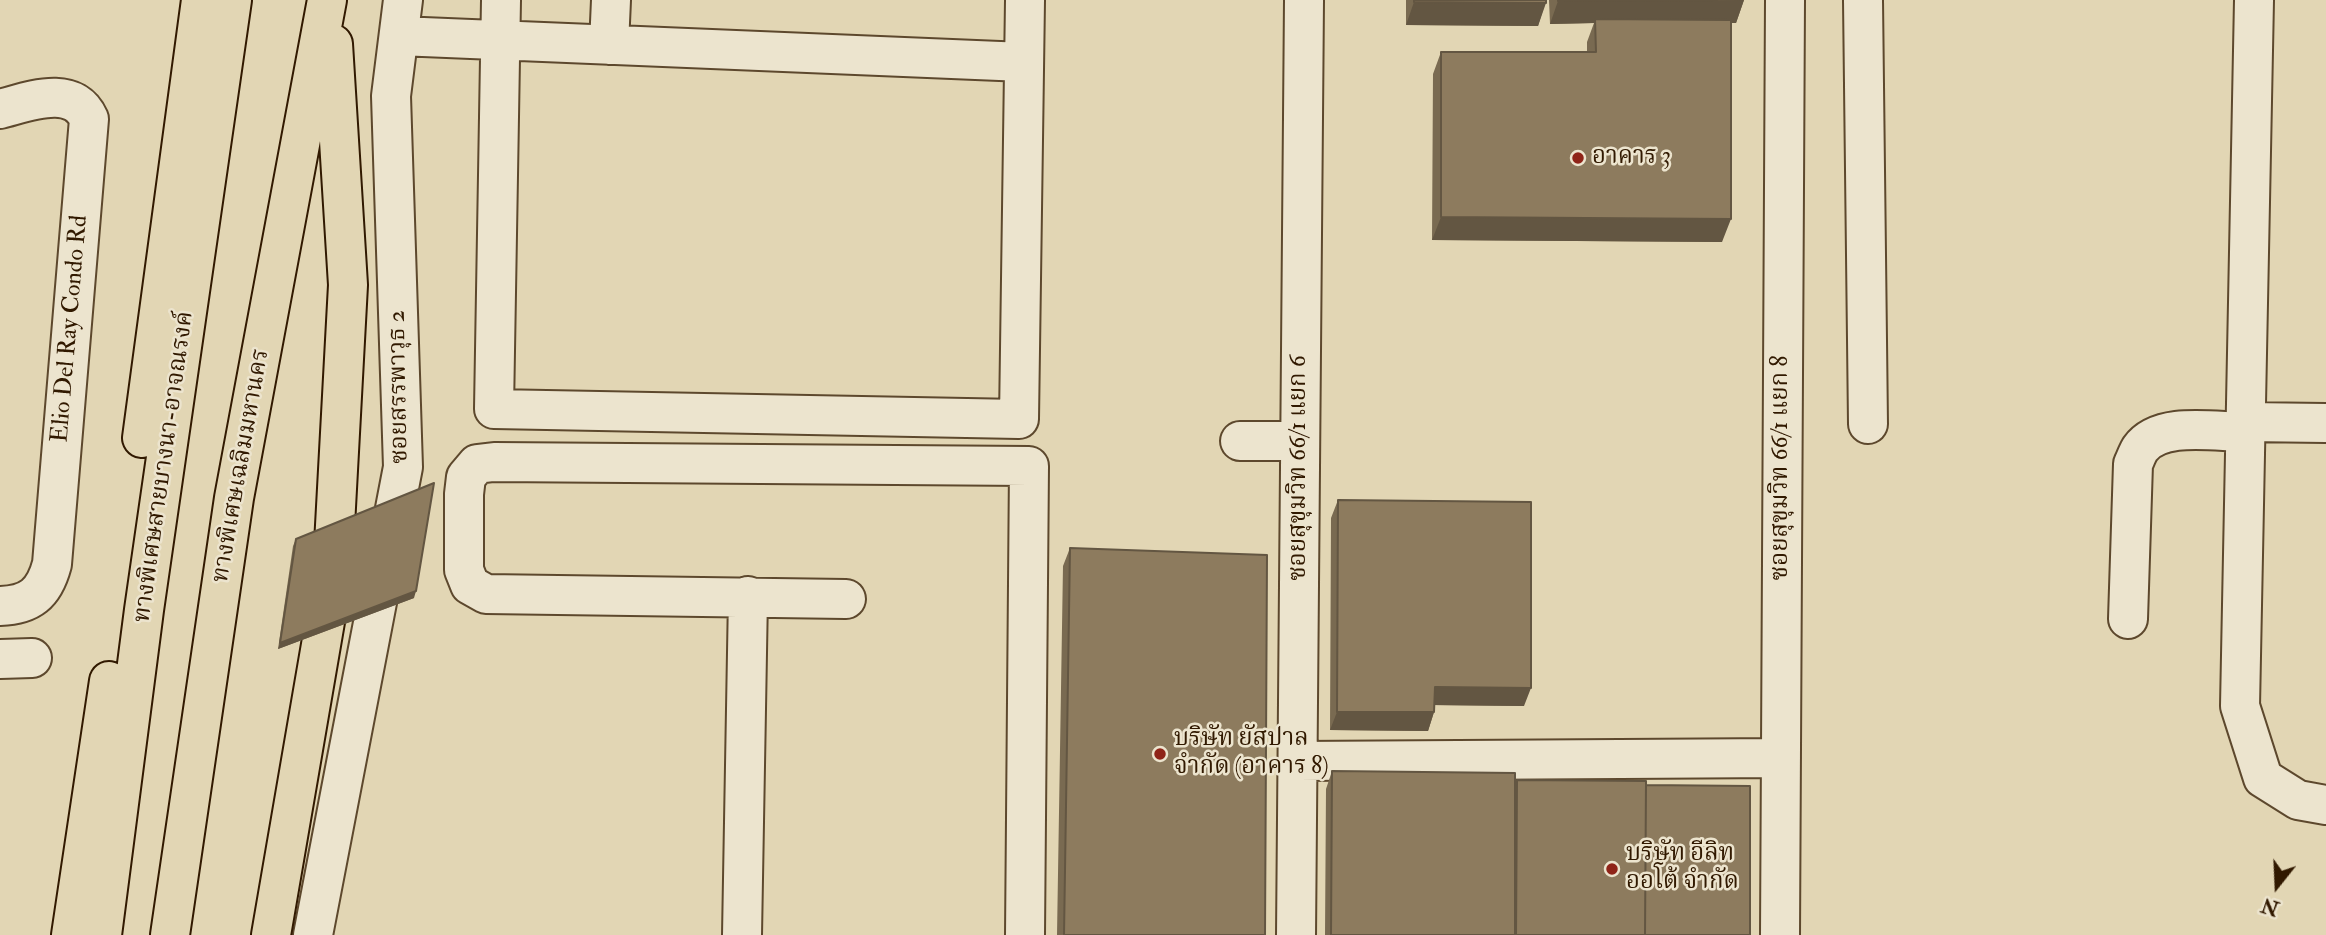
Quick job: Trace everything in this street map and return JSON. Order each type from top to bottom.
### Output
[{"type":"highway","points":[[71,935],[118,620],[201,0]]},
{"type":"highway","name":"ทางพิเศษสายบางนา-อาจณรงค์","points":[[102,935],[144,610],[232,0]]},
{"type":"highway","points":[[169,935],[218,517],[310,0]]},
{"type":"highway","points":[[271,935],[332,581],[348,285],[329,0]]},
{"type":"highway","name":"ทางพิเศษเฉลิมมหานคร","points":[[169,935],[234,498],[329,0]]},
{"type":"street","points":[[500,0],[494,409],[1019,419],[1025,0]]},
{"type":"street","points":[[609,45],[611,0]]},
{"type":"street","name":"ซอยสุขุมวิท 66/1 แยก 6","points":[[1296,935],[1304,0]]},
{"type":"street","name":"ซอยสุขุมวิท 66/1 แยก 8","points":[[1780,935],[1784,0]]},
{"type":"street","points":[[1863,0],[1868,424]]},
{"type":"street","points":[[2254,0],[2240,706],[2263,778],[2298,800],[2326,804]]},
{"type":"street","points":[[401,18],[500,40],[1024,62]]},
{"type":"street","name":"ซอยสรรพาวุธ 2","points":[[313,935],[403,467],[391,96],[401,18]]},
{"type":"street","name":"Elio Del Ray Condo Rd","points":[[0,109],[55,97],[74,102],[89,119],[52,565],[47,580],[33,598],[21,604],[0,606]]},
{"type":"street","points":[[2128,619],[2133,464],[2141,448],[2156,436],[2172,430],[2326,423]]},
{"type":"street","points":[[1240,441],[1300,441]]},
{"type":"street","points":[[846,598],[486,594],[470,585],[464,570],[466,477],[477,464],[494,462],[1029,466],[1025,935]]},
{"type":"street","points":[[742,935],[748,596]]},
{"type":"street","points":[[1298,761],[1781,758]]},
{"type":"building","points":[[1546,0],[1546,3],[1414,2]]},
{"type":"building","points":[[1558,0],[1717,0],[1558,1]]},
{"type":"building","name":"อาคาร 3","points":[[1595,19],[1731,20],[1731,219],[1441,217],[1441,52],[1596,52]]},
{"type":"building","points":[[434,483],[416,591],[280,643],[296,539]]},
{"type":"building","points":[[1338,500],[1531,502],[1531,688],[1435,687],[1434,712],[1337,712]]},
{"type":"building","name":"บริษัท ยัสปาล จำกัด (อาคาร 8)","points":[[1070,548],[1267,555],[1265,935],[1064,935]]},
{"type":"building","points":[[1332,771],[1515,773],[1515,935],[1331,935]]},
{"type":"building","points":[[1517,780],[1646,781],[1645,935],[1516,935]]},
{"type":"building","points":[[1646,785],[1750,786],[1750,935],[1645,935]]},
{"type":"place","name":"อาคาร 3","points":[[1578,158]]},
{"type":"place","name":"บริษัท ยัสปาล จำกัด (อาคาร 8)","points":[[1160,754]]},
{"type":"place","name":"บริษัท อีลิท ออโต้ จำกัด","points":[[1612,869]]}]
